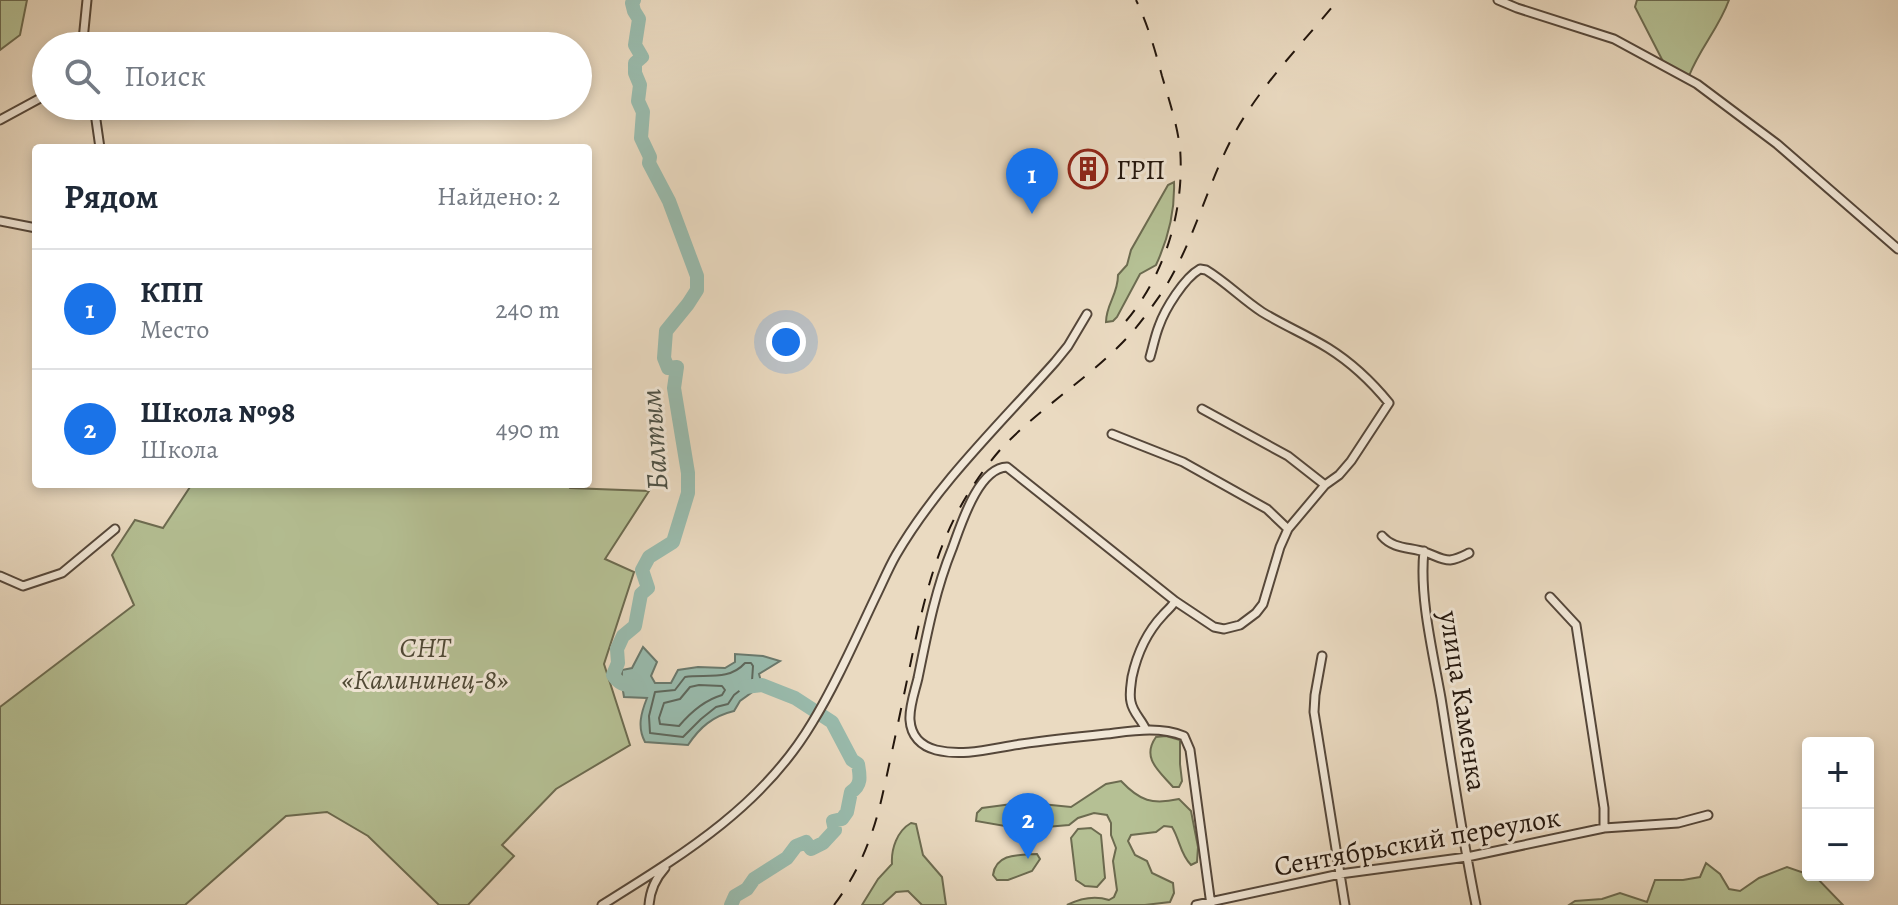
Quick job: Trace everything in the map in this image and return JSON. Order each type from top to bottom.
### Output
[{"type":"street","points":[[85,32],[87,0]]},
{"type":"street","points":[[1498,0],[1614,39],[1697,84],[1777,144],[1898,249]]},
{"type":"street","points":[[0,120],[32,103]]},
{"type":"street","points":[[96,120],[99,144]]},
{"type":"street","points":[[0,221],[32,227]]},
{"type":"street","points":[[1150,357],[1164,316],[1189,277],[1200,269],[1212,273],[1244,300],[1280,323],[1337,355],[1372,382],[1389,403],[1351,461],[1325,485],[1288,529],[1263,604],[1248,620],[1224,629],[1214,627],[1175,601],[1007,467],[999,467],[982,483],[971,501],[945,565],[910,718],[912,729],[921,744],[935,750],[966,753],[1039,741],[1146,730],[1184,736],[1190,750],[1211,904]]},
{"type":"street","points":[[602,905],[720,827],[754,797],[781,766],[810,726],[896,556],[933,499],[1055,362],[1087,314]]},
{"type":"street","points":[[1202,409],[1288,456],[1325,485]]},
{"type":"street","points":[[1112,434],[1183,462],[1267,509],[1288,529]]},
{"type":"street","points":[[0,576],[23,586],[62,573],[115,529]]},
{"type":"street","points":[[1382,536],[1401,547],[1424,551],[1447,560],[1459,559],[1469,553]]},
{"type":"street","name":"улица Каменка","points":[[1424,551],[1422,568],[1429,633],[1476,905]]},
{"type":"street","points":[[1550,597],[1576,625],[1604,808],[1602,829]]},
{"type":"street","points":[[1146,730],[1130,700],[1133,671],[1144,640],[1175,601]]},
{"type":"street","points":[[1322,656],[1314,712],[1345,905]]},
{"type":"street","name":"Сентябрьский переулок","points":[[1196,905],[1340,874],[1467,857],[1602,829],[1678,823],[1708,815]]},
{"type":"street","points":[[649,905],[657,877],[669,863]]},
{"type":"green space","points":[[0,0],[27,0],[20,35],[0,50]]},
{"type":"green space","points":[[1637,0],[1729,0],[1689,76],[1669,73],[1635,7]]},
{"type":"green space","points":[[1174,182],[1170,224],[1156,265],[1140,274],[1117,317],[1106,322],[1118,275],[1127,265],[1131,250],[1168,185]]},
{"type":"green space","name":"СНТ «Калининец-8»","points":[[189,488],[570,488],[649,491],[605,559],[634,572],[604,664],[630,745],[556,789],[502,845],[514,856],[468,905],[439,905],[368,836],[327,812],[286,816],[185,905],[0,905],[0,707],[134,605],[112,555],[135,520],[163,528]]},
{"type":"green space","points":[[1156,737],[1180,740],[1182,781],[1179,787],[1173,787],[1151,758],[1150,751]]},
{"type":"green space","points":[[1121,781],[1147,800],[1161,802],[1179,799],[1191,811],[1198,847],[1197,862],[1191,865],[1172,827],[1164,826],[1156,832],[1131,835],[1128,841],[1135,855],[1147,861],[1152,873],[1173,883],[1174,893],[1170,902],[1067,905],[1088,898],[1109,900],[1114,897],[1117,890],[1113,861],[1116,848],[1107,815],[1094,813],[1078,818],[1069,825],[1023,829],[976,821],[977,813],[982,808],[1012,804],[1071,807],[1106,784]]},
{"type":"green space","points":[[911,823],[916,824],[923,855],[942,877],[946,905],[922,905],[908,891],[896,892],[882,905],[862,905],[878,879],[892,864],[896,841]]},
{"type":"green space","points":[[1091,828],[1101,835],[1105,878],[1097,887],[1085,886],[1076,880],[1071,838],[1078,829]]},
{"type":"green space","points":[[1037,854],[1040,859],[1032,871],[1008,880],[997,880],[993,875],[1003,859]]},
{"type":"green space","points":[[1706,863],[1720,874],[1729,889],[1740,891],[1759,878],[1787,867],[1802,872],[1802,881],[1820,881],[1843,905],[1569,905],[1575,901],[1602,899],[1620,893],[1647,902],[1655,880],[1700,877]]},
{"type":"water","points":[[643,647],[657,662],[651,676],[655,683],[671,683],[678,670],[725,668],[735,662],[735,654],[780,661],[759,674],[762,685],[740,701],[734,711],[708,723],[688,745],[645,742],[641,720],[647,698],[624,697],[622,685],[622,670],[632,668]]},
{"type":"waterway","name":"Балтым","points":[[634,0],[634,11],[639,19],[635,45],[642,57],[635,63],[640,85],[638,101],[643,112],[641,138],[697,276],[697,290],[666,331],[664,358],[668,368],[677,367],[674,388],[688,473],[688,493],[673,542],[649,557],[642,570],[648,588],[641,594],[635,626],[623,636],[617,649],[618,663],[613,675],[620,683],[637,687]]},
{"type":"waterway","name":"Балтым","points":[[731,905],[735,896],[747,889],[754,879],[787,858],[796,846],[806,842],[811,849],[823,843],[835,830],[833,821],[842,819],[847,812],[851,792],[859,780],[858,764],[852,760],[832,722],[795,698],[762,685],[745,687]]},
{"type":"railway","points":[[1126,321],[1140,303],[1162,262],[1175,217],[1181,171],[1177,130],[1151,38],[1136,0]]},
{"type":"railway","points":[[834,905],[858,867],[874,826],[931,579],[964,500],[1000,450],[1108,356],[1147,313],[1182,256],[1222,159],[1242,121],[1267,85],[1338,0]]},
{"type":"place","name":"ГРП","points":[[1088,169]]},
{"type":"place","name":"КПП","points":[[1032,214]]},
{"type":"place","name":"Школа №98","points":[[1028,859]]}]
